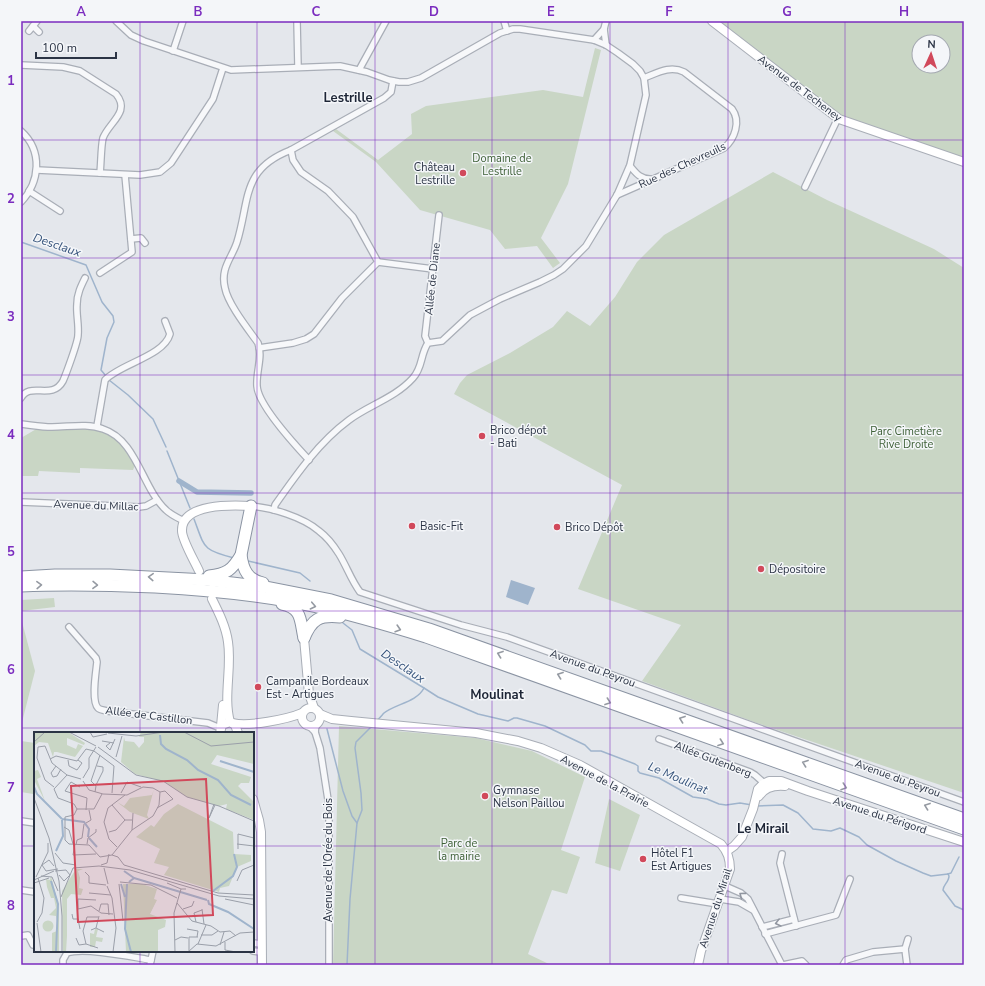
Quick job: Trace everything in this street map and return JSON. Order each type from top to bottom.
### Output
[{"type":"highway","points":[[251,506],[241,555],[246,573],[255,581],[347,601],[364,609]]},
{"type":"highway","points":[[190,579],[220,575],[232,568],[241,555]]},
{"type":"highway","points":[[24,576],[110,575],[235,583],[290,591],[364,609],[436,631],[964,819]]},
{"type":"highway","points":[[21,586],[92,585],[205,590],[282,600],[318,607],[370,621],[447,645],[964,829]]},
{"type":"highway","points":[[205,590],[219,595],[276,603],[293,608],[300,617],[304,638]]},
{"type":"highway","points":[[304,638],[312,623],[324,617],[330,616],[370,621]]},
{"type":"street","points":[[37,21],[31,29],[39,32]]},
{"type":"street","points":[[116,21],[131,35],[144,41],[223,68],[241,71],[340,66],[359,70],[394,81],[408,82],[421,78],[507,30],[520,29],[594,40],[606,45],[633,64],[644,78],[646,95],[630,166],[617,195],[586,246],[563,269],[554,275],[500,298],[470,315],[442,341],[428,343],[424,349],[419,370],[412,379],[393,394],[350,419],[333,432],[309,460],[275,505],[274,510]]},
{"type":"street","points":[[173,51],[183,21]]},
{"type":"street","points":[[297,21],[298,67]]},
{"type":"street","points":[[359,70],[386,21]]},
{"type":"street","points":[[504,21],[507,30]]},
{"type":"street","points":[[606,21],[604,29],[606,45]]},
{"type":"street","name":"Avenue de Techeney","points":[[712,21],[838,118],[964,162]]},
{"type":"street","points":[[594,40],[604,29]]},
{"type":"street","points":[[21,65],[72,68],[87,74],[116,94],[120,99],[122,105],[120,112],[103,139],[100,173]]},
{"type":"street","points":[[37,170],[126,175],[140,175],[160,172],[171,164],[213,99],[223,68]]},
{"type":"street","name":"Rue des Chevreuils","points":[[617,195],[724,148],[730,143],[737,121],[736,114],[732,109],[678,69],[665,70],[644,78]]},
{"type":"street","points":[[309,460],[272,416],[259,396],[257,386],[260,348],[227,296],[224,281],[227,264],[237,243],[248,189],[268,162],[280,154],[291,150],[384,98],[391,92],[394,81]]},
{"type":"street","points":[[805,187],[838,118]]},
{"type":"street","points":[[21,131],[33,147],[36,157],[37,170],[35,179],[21,202]]},
{"type":"street","points":[[291,150],[293,160],[301,172],[328,191],[353,217],[378,262]]},
{"type":"street","points":[[630,166],[644,179],[652,179]]},
{"type":"street","points":[[100,273],[132,252],[126,175]]},
{"type":"street","points":[[29,191],[60,211]]},
{"type":"street","name":"Allée de Diane","points":[[428,343],[425,336],[439,215]]},
{"type":"street","points":[[131,238],[141,238],[145,243]]},
{"type":"street","points":[[378,262],[433,269]]},
{"type":"street","points":[[260,348],[293,343],[306,339],[314,334],[342,298],[378,262]]},
{"type":"street","points":[[21,398],[24,393],[29,390],[51,391],[58,388],[63,381],[78,336],[76,305],[77,296],[85,278]]},
{"type":"street","points":[[96,426],[105,380],[115,371],[138,360],[166,342],[170,334],[166,321]]},
{"type":"street","points":[[21,424],[51,427],[90,425],[112,433],[121,440],[136,462],[157,500],[170,513],[184,521]]},
{"type":"street","name":"Avenue du Millac","points":[[21,502],[139,507],[146,506],[157,500]]},
{"type":"street","points":[[199,571],[185,542],[182,530],[184,521],[192,514],[208,508],[232,505],[251,506]]},
{"type":"street","name":"Avenue du Peyrou","points":[[251,506],[274,510],[304,521],[319,530],[339,554],[353,583],[360,592],[461,625],[508,637],[964,802]]},
{"type":"street","points":[[212,599],[226,630],[228,643],[228,710],[232,723],[237,727],[238,732]]},
{"type":"street","name":"Allée de Castillon","points":[[69,627],[96,658],[94,698],[95,704],[98,708],[107,711],[208,723],[220,729]]},
{"type":"street","points":[[220,729],[224,723],[254,724],[290,718],[311,719],[304,638]]},
{"type":"street","points":[[220,729],[228,664]]},
{"type":"street","name":"Avenue de la Prairie","points":[[311,719],[332,719],[476,733],[518,741],[541,748],[580,765],[721,844],[727,851]]},
{"type":"street","name":"Avenue de l'Orée du Bois","points":[[311,719],[320,748],[329,806],[329,965]]},
{"type":"street","points":[[240,732],[254,724]]},
{"type":"street","name":"Allée Gutenberg","points":[[659,739],[750,772],[767,785]]},
{"type":"street","name":"Avenue du Périgord","points":[[767,785],[769,781],[776,780],[788,783],[964,842]]},
{"type":"street","points":[[727,851],[742,837],[756,802],[758,789],[767,785]]},
{"type":"street","points":[[254,804],[259,820],[261,837],[257,947],[262,965]]},
{"type":"street","points":[[21,821],[34,823]]},
{"type":"street","name":"Avenue du Mirail","points":[[698,965],[701,951],[730,870],[730,861],[727,851]]},
{"type":"street","points":[[782,854],[780,863],[796,926]]},
{"type":"street","points":[[765,934],[836,915],[850,879]]},
{"type":"street","points":[[725,886],[745,896],[751,904],[765,934],[783,965],[799,961],[804,962],[806,965]]},
{"type":"street","points":[[21,890],[34,892]]},
{"type":"street","points":[[681,898],[739,902],[753,910]]},
{"type":"street","points":[[762,927],[794,919]]},
{"type":"street","points":[[21,936],[28,935],[34,945]]},
{"type":"street","points":[[907,965],[905,949],[908,939]]},
{"type":"street","points":[[843,965],[846,960],[873,952],[905,949]]},
{"type":"street","points":[[63,965],[65,952]]},
{"type":"street","points":[[86,952],[101,953],[150,962],[153,952]]},
{"type":"green space","points":[[712,21],[964,21],[964,162],[839,119]]},
{"type":"green space","name":"Domaine de Lestrille","points":[[595,48],[601,50],[568,184],[541,238],[560,263],[553,268],[537,246],[505,249],[490,230],[420,210],[376,162],[333,131],[336,129],[378,160],[412,134],[411,114],[426,106],[543,90],[583,97]]},
{"type":"green space","name":"Parc Cimetière Rive Droite","points":[[773,172],[827,200],[934,249],[964,268],[964,793],[757,723],[642,681],[681,625],[578,589],[622,485],[454,394],[460,383],[467,375],[510,353],[553,327],[567,311],[590,326],[615,297],[637,262],[664,235]]},
{"type":"green space","points":[[67,427],[87,429],[106,434],[118,440],[124,447],[135,465],[133,470],[80,468],[80,473],[39,471],[38,476],[21,476],[21,438],[38,428]]},
{"type":"green space","points":[[54,598],[55,607],[21,611],[21,600]]},
{"type":"green space","points":[[21,618],[35,671],[21,726]]},
{"type":"green space","name":"Parc de la mairie","points":[[339,726],[476,738],[532,751],[585,777],[561,850],[580,857],[567,894],[552,890],[528,954],[551,965],[333,965]]},
{"type":"green space","points":[[21,741],[34,743],[34,790],[33,794],[21,792]]},
{"type":"green space","points":[[609,799],[640,815],[620,871],[595,863]]},
{"type":"water","points":[[511,580],[535,588],[528,605],[506,597]]},
{"type":"waterway","name":"Desclaux","points":[[21,242],[86,265],[102,302],[113,316],[114,322],[107,338],[101,370],[106,376]]},
{"type":"waterway","name":"Desclaux","points":[[109,380],[128,395],[153,419],[166,447]]},
{"type":"waterway","name":"Desclaux","points":[[167,451],[190,508]]},
{"type":"waterway","points":[[179,481],[197,492],[251,493]]},
{"type":"waterway","name":"Desclaux","points":[[194,519],[203,542],[210,550],[234,558]]},
{"type":"waterway","name":"Desclaux","points":[[248,561],[300,573],[310,581]]},
{"type":"waterway","name":"Desclaux","points":[[343,623],[352,630],[360,649],[424,688],[416,697],[389,710],[377,720]]},
{"type":"waterway","name":"Le Moulinat","points":[[424,688],[438,697],[478,714],[508,721],[517,718],[545,726],[585,745],[591,751],[601,751],[635,764],[638,766],[638,771],[640,773],[659,778],[693,797],[707,799],[726,805],[740,803],[752,805]]},
{"type":"waterway","name":"Desclaux","points":[[347,965],[350,899],[357,823],[362,810],[355,748],[356,742],[372,726]]},
{"type":"waterway","name":"Desclaux","points":[[327,729],[343,791],[352,816],[357,823]]},
{"type":"waterway","name":"Le Moulinat","points":[[757,806],[783,805],[798,813],[813,829],[831,831],[840,828],[859,837],[867,845],[896,861],[923,873],[931,876],[948,874]]},
{"type":"waterway","points":[[948,874],[951,873],[959,857]]},
{"type":"waterway","name":"Le Moulinat","points":[[948,874],[949,878],[943,890],[955,906],[964,910]]},
{"type":"place","name":"Château Lestrille","points":[[463,173]]},
{"type":"place","name":"Brico dépot - Bati","points":[[482,436]]},
{"type":"place","name":"Basic-Fit","points":[[412,526]]},
{"type":"place","name":"Brico Dépôt","points":[[557,527]]},
{"type":"place","name":"Dépositoire","points":[[761,569]]},
{"type":"place","name":"Campanile Bordeaux Est - Artigues","points":[[258,687]]},
{"type":"place","name":"Gymnase Nelson Paillou","points":[[485,796]]},
{"type":"place","name":"Hôtel F1 Est Artigues","points":[[643,859]]},
{"type":"district","name":"Lestrille","points":[[348,97]]},
{"type":"district","name":"Moulinat","points":[[497,694]]},
{"type":"district","name":"Le Mirail","points":[[763,828]]}]
